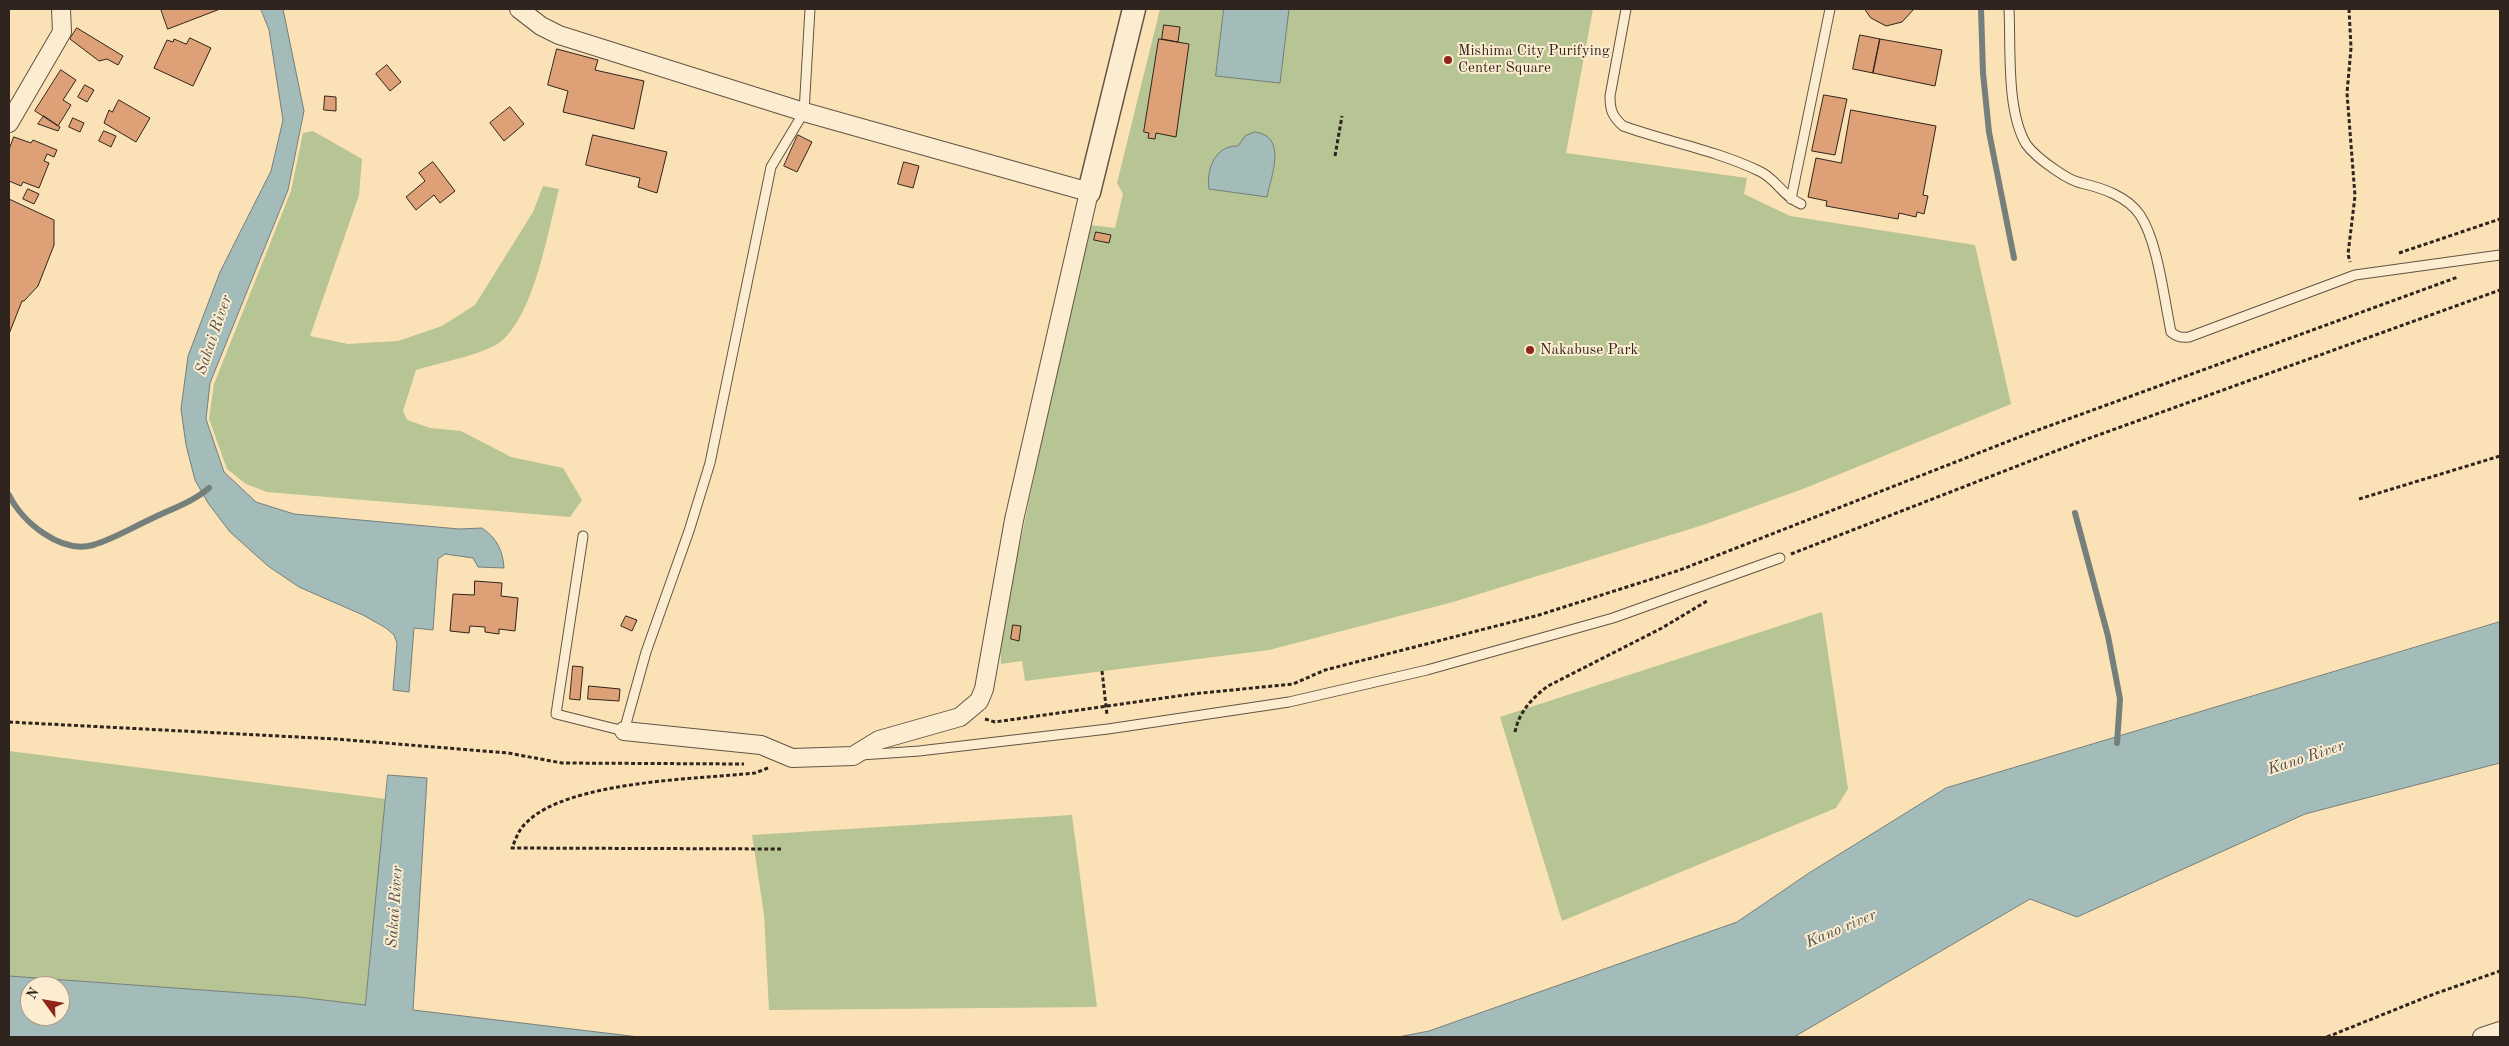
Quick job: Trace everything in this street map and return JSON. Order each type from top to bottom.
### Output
[{"type":"street","points":[[9,123],[62,32],[61,9]]},
{"type":"street","points":[[519,9],[541,26],[559,35],[804,112],[1089,192]]},
{"type":"street","points":[[624,731],[761,745],[792,758],[853,756],[878,740],[960,717],[979,701],[984,689],[1014,520],[1089,192],[1134,9]]},
{"type":"street","points":[[2482,1037],[2500,1031]]},
{"type":"lane","points":[[583,536],[556,714],[624,731],[646,652],[689,531],[710,463],[771,167],[804,112],[810,9]]},
{"type":"lane","points":[[1626,9],[1610,96],[1610,110],[1615,119],[1623,126],[1717,153],[1762,172],[1772,179],[1791,200],[1801,204]]},
{"type":"lane","points":[[1791,200],[1830,9]]},
{"type":"lane","points":[[2010,9],[2013,92],[2021,132],[2027,144],[2043,162],[2066,177],[2105,190],[2130,204],[2140,215],[2154,248],[2171,332],[2175,336],[2189,337],[2355,275],[2500,255]]},
{"type":"lane","points":[[853,756],[919,751],[1108,729],[1288,702],[1427,670],[1613,618],[1780,558]]},
{"type":"path","points":[[2349,9],[2351,48],[2347,93],[2355,196],[2348,254],[2355,275]]},
{"type":"path","points":[[1335,156],[1342,116]]},
{"type":"path","points":[[2396,254],[2500,219]]},
{"type":"path","points":[[972,708],[984,719],[995,722],[1192,694],[1293,684],[1325,670],[1548,612],[1680,570],[2027,434],[2460,276]]},
{"type":"path","points":[[1780,558],[2079,442],[2500,290]]},
{"type":"path","points":[[2359,499],[2500,456]]},
{"type":"path","points":[[1515,732],[1522,712],[1535,696],[1548,686],[1662,628],[1712,598]]},
{"type":"path","points":[[1102,671],[1108,729]]},
{"type":"path","points":[[9,722],[336,739],[508,753],[562,763],[746,763]]},
{"type":"path","points":[[781,849],[512,848],[518,832],[528,821],[558,802],[612,788],[755,773],[792,758]]},
{"type":"path","points":[[2327,1037],[2434,994],[2500,971]]},
{"type":"green space","name":"Nakabuse Park","points":[[1160,9],[1593,9],[1566,153],[1747,178],[1744,194],[1790,216],[1975,245],[2011,404],[1808,487],[1703,525],[1453,602],[1269,650],[1025,681],[1022,661],[1001,664],[1002,631],[1008,597],[1091,225],[1115,228],[1123,194],[1117,183]]},
{"type":"green space","points":[[313,131],[362,159],[359,195],[310,336],[348,344],[398,341],[442,326],[475,305],[533,212],[543,186],[559,189],[538,272],[522,314],[511,331],[499,343],[491,347],[471,355],[416,370],[403,411],[407,420],[430,428],[461,431],[511,457],[563,468],[582,500],[570,517],[267,492],[246,484],[227,469],[209,419],[214,384],[291,191],[303,133]]},
{"type":"green space","points":[[1822,612],[1848,789],[1836,808],[1562,921],[1500,717]]},
{"type":"green space","points":[[9,751],[386,799],[365,1005],[299,997],[70,980],[70,976],[9,976]]},
{"type":"green space","points":[[1072,815],[1097,1007],[769,1010],[764,914],[752,835]]},
{"type":"water","name":"Sakai River","points":[[261,9],[283,9],[304,111],[288,190],[210,383],[206,419],[224,472],[256,502],[294,514],[459,529],[482,528],[492,536],[501,551],[504,568],[478,567],[473,558],[445,554],[438,559],[433,630],[414,628],[409,692],[393,690],[397,643],[394,635],[386,628],[363,615],[299,587],[268,566],[230,532],[208,503],[195,480],[186,445],[181,409],[188,356],[220,272],[271,171],[283,120],[269,30]]},
{"type":"water","points":[[1224,9],[1289,9],[1280,83],[1216,76]]},
{"type":"water","points":[[1255,132],[1265,135],[1271,141],[1274,149],[1274,168],[1267,197],[1209,189],[1209,174],[1218,154],[1230,147],[1238,146],[1245,136]]},
{"type":"water","points":[[2500,622],[2500,763],[2305,814],[2077,917],[2030,899],[1794,1037],[1398,1037],[1429,1031],[1737,922],[1809,873],[1946,788]]},
{"type":"water","name":"Sakai River","points":[[388,775],[427,778],[413,1010],[639,1037],[9,1037],[9,976],[20,977],[20,1026],[70,1026],[70,980],[299,997],[365,1005]]},
{"type":"building","points":[[161,9],[220,9],[168,29]]},
{"type":"building","points":[[1865,9],[1914,9],[1902,22],[1886,26],[1871,18]]},
{"type":"building","points":[[1164,25],[1180,27],[1178,42],[1162,39]]},
{"type":"building","points":[[77,28],[123,56],[118,65],[107,59],[99,61],[70,39]]},
{"type":"building","points":[[1860,35],[1880,39],[1873,73],[1853,69]]},
{"type":"building","points":[[190,38],[211,48],[193,86],[154,68],[167,40],[173,42],[174,39],[186,44]]},
{"type":"building","points":[[1159,39],[1189,44],[1176,137],[1156,133],[1155,139],[1148,138],[1149,133],[1144,132]]},
{"type":"building","points":[[1880,39],[1942,50],[1935,86],[1873,73]]},
{"type":"building","points":[[557,49],[598,60],[595,70],[644,81],[634,129],[563,112],[568,91],[548,85]]},
{"type":"building","points":[[387,65],[401,82],[390,91],[376,74]]},
{"type":"building","points":[[61,70],[76,80],[63,100],[71,105],[58,126],[35,111]]},
{"type":"building","points":[[85,85],[94,90],[87,102],[78,97]]},
{"type":"building","points":[[1824,95],[1847,99],[1835,155],[1812,151]]},
{"type":"building","points":[[325,96],[336,97],[336,111],[324,110]]},
{"type":"building","points":[[119,100],[150,118],[136,142],[104,123],[109,110],[112,112]]},
{"type":"building","points":[[510,107],[524,124],[504,141],[490,123]]},
{"type":"building","points":[[1851,110],[1936,126],[1923,195],[1928,196],[1924,214],[1917,212],[1916,217],[1899,213],[1898,219],[1826,206],[1827,201],[1808,197],[1816,158],[1841,163]]},
{"type":"building","points":[[44,116],[60,127],[58,131],[38,124]]},
{"type":"building","points":[[73,118],[84,123],[80,132],[69,127]]},
{"type":"building","points":[[104,131],[116,136],[111,147],[99,141]]},
{"type":"building","points":[[593,135],[667,152],[657,193],[638,187],[640,178],[586,165]]},
{"type":"building","points":[[798,135],[812,142],[797,172],[784,166]]},
{"type":"building","points":[[14,137],[31,143],[33,140],[57,150],[54,157],[47,154],[44,161],[49,163],[39,188],[23,182],[21,186],[9,181],[9,150]]},
{"type":"building","points":[[433,162],[455,191],[440,203],[434,195],[416,210],[406,197],[425,181],[419,173]]},
{"type":"building","points":[[904,162],[919,166],[913,188],[898,184]]},
{"type":"building","points":[[28,189],[39,194],[34,204],[23,199]]},
{"type":"building","points":[[9,199],[54,220],[54,245],[38,286],[22,301],[9,334]]},
{"type":"building","points":[[1096,232],[1111,235],[1109,243],[1094,240]]},
{"type":"building","points":[[475,581],[502,583],[501,596],[518,598],[515,631],[499,629],[499,634],[485,632],[485,627],[470,626],[469,633],[450,631],[453,594],[474,595]]},
{"type":"building","points":[[626,616],[637,620],[632,631],[621,626]]},
{"type":"building","points":[[1013,625],[1021,626],[1019,641],[1011,639]]},
{"type":"building","points":[[573,666],[583,667],[580,700],[570,699]]},
{"type":"building","points":[[589,686],[620,689],[619,701],[588,699]]},
{"type":"waterway","points":[[1981,9],[1983,73],[1989,132],[2014,258]]},
{"type":"waterway","points":[[9,495],[23,515],[44,534],[68,545],[81,547],[93,545],[117,536],[190,501],[209,488]]},
{"type":"waterway","points":[[2075,513],[2108,636],[2120,699],[2117,743]]},
{"type":"place","name":"Mishima City Purifying Center Square","points":[[1448,60]]},
{"type":"place","name":"Nakabuse Park","points":[[1530,350]]},
{"type":"water label","name":"Kano River","points":[[2306,758]]},
{"type":"water label","name":"Kano river","points":[[1841,929]]}]
